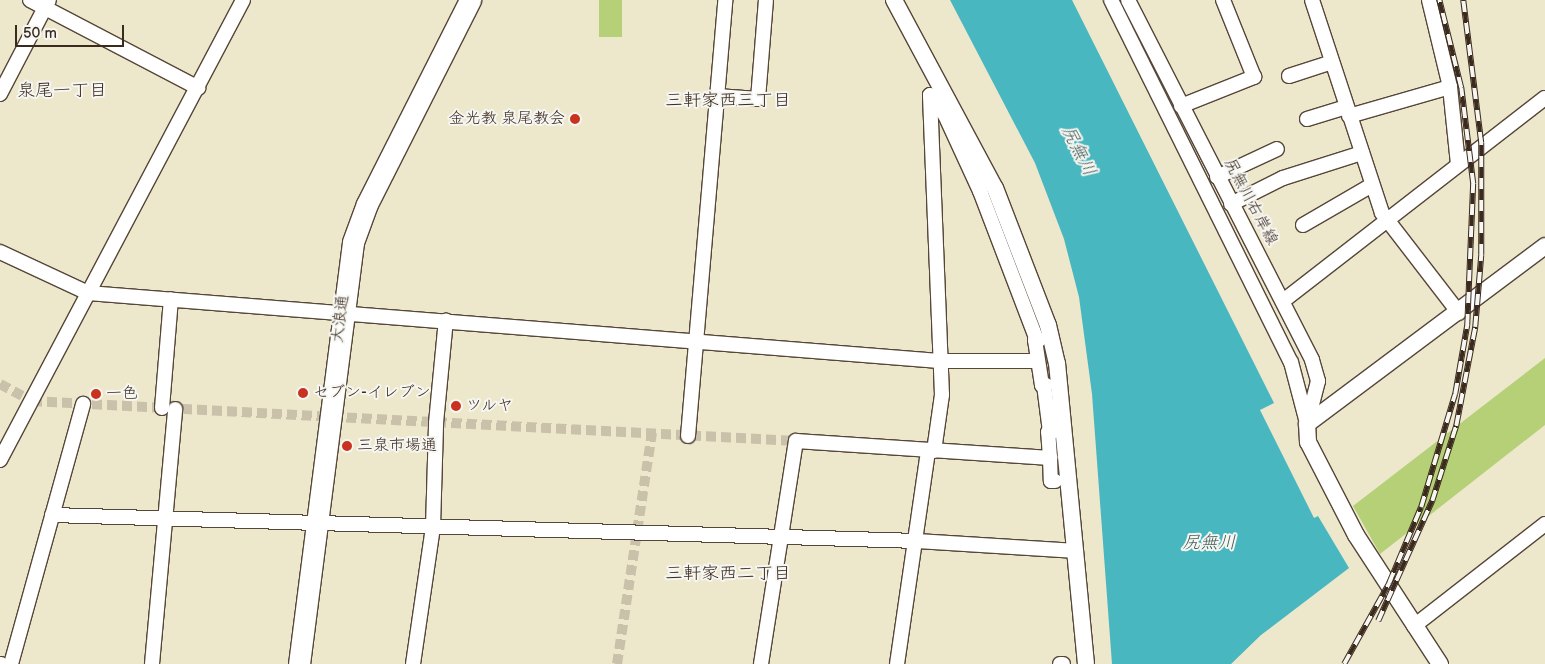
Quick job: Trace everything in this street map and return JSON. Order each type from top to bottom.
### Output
[{"type":"main road","name":"大浪通","points":[[299,664],[342,311],[359,222],[470,0]]},
{"type":"street","points":[[30,0],[47,4],[198,88]]},
{"type":"street","points":[[0,460],[6,435],[88,293],[243,0]]},
{"type":"street","points":[[688,436],[725,0]]},
{"type":"street","points":[[717,96],[758,99],[766,0]]},
{"type":"street","points":[[894,0],[995,188],[1032,280],[1057,363],[1057,457],[1051,481],[1055,481]]},
{"type":"street","name":"尻無川右岸線","points":[[1112,0],[1297,378],[1307,424]]},
{"type":"street","name":"尻無川右岸線","points":[[1128,0],[1217,177],[1283,301],[1318,381],[1307,424]]},
{"type":"street","points":[[1181,106],[1254,77],[1224,0]]},
{"type":"street","points":[[1312,0],[1372,185],[1386,218],[1459,313]]},
{"type":"street","points":[[1429,0],[1450,87],[1458,164]]},
{"type":"street","points":[[0,94],[47,4]]},
{"type":"street","points":[[1289,76],[1332,62]]},
{"type":"street","points":[[1307,119],[1450,87]]},
{"type":"street","points":[[897,664],[931,451],[942,395],[939,361],[930,95],[946,115],[980,191],[1038,340],[1038,361],[1045,385],[1051,432],[1074,550],[1086,664]]},
{"type":"street","points":[[1283,301],[1386,218],[1545,98]]},
{"type":"street","points":[[1217,177],[1277,149]]},
{"type":"street","points":[[1231,204],[1283,178],[1362,153]]},
{"type":"street","points":[[1303,225],[1372,185]]},
{"type":"street","points":[[1440,664],[1414,626],[1335,496],[1308,442],[1307,424],[1459,313],[1545,246]]},
{"type":"street","points":[[0,252],[88,293],[342,311],[939,361],[1038,361]]},
{"type":"street","points":[[152,664],[165,519],[171,299]]},
{"type":"street","points":[[413,664],[433,527],[436,423],[446,320]]},
{"type":"street","points":[[11,664],[83,404]]},
{"type":"street","points":[[761,664],[796,441],[931,451],[1057,457]]},
{"type":"street","points":[[52,515],[317,526],[433,527],[916,541],[1074,550]]},
{"type":"street","points":[[1414,626],[1545,524]]},
{"type":"green space","points":[[599,0],[622,0],[622,37],[599,37]]},
{"type":"green space","points":[[1545,358],[1545,425],[1380,554],[1353,506]]},
{"type":"water","name":"尻無川","points":[[950,0],[1072,0],[1274,403],[1260,410],[1314,518],[1318,516],[1349,568],[1261,635],[1231,664],[1112,664],[1092,394],[1079,297],[1064,239],[1035,163]]},
{"type":"tunnel","points":[[0,384],[32,401],[796,441]]},
{"type":"tunnel","points":[[617,664],[652,433]]},
{"type":"railway","points":[[1344,664],[1389,583],[1421,507],[1455,394],[1467,325],[1473,184],[1461,88],[1439,0]]},
{"type":"railway","points":[[1378,621],[1432,501],[1456,426],[1475,327],[1481,255],[1481,143],[1463,0]]},
{"type":"place","name":"金光教 泉尾教会","points":[[575,119]]},
{"type":"place","name":"セブン-イレブン","points":[[303,393]]},
{"type":"place","name":"一色","points":[[96,394]]},
{"type":"place","name":"ツルヤ","points":[[456,406]]},
{"type":"place","name":"三泉市場通","points":[[347,446]]},
{"type":"district","name":"泉尾一丁目","points":[[62,91]]},
{"type":"district","name":"三軒家西三丁目","points":[[728,101]]},
{"type":"district","name":"三軒家西二丁目","points":[[728,574]]}]
